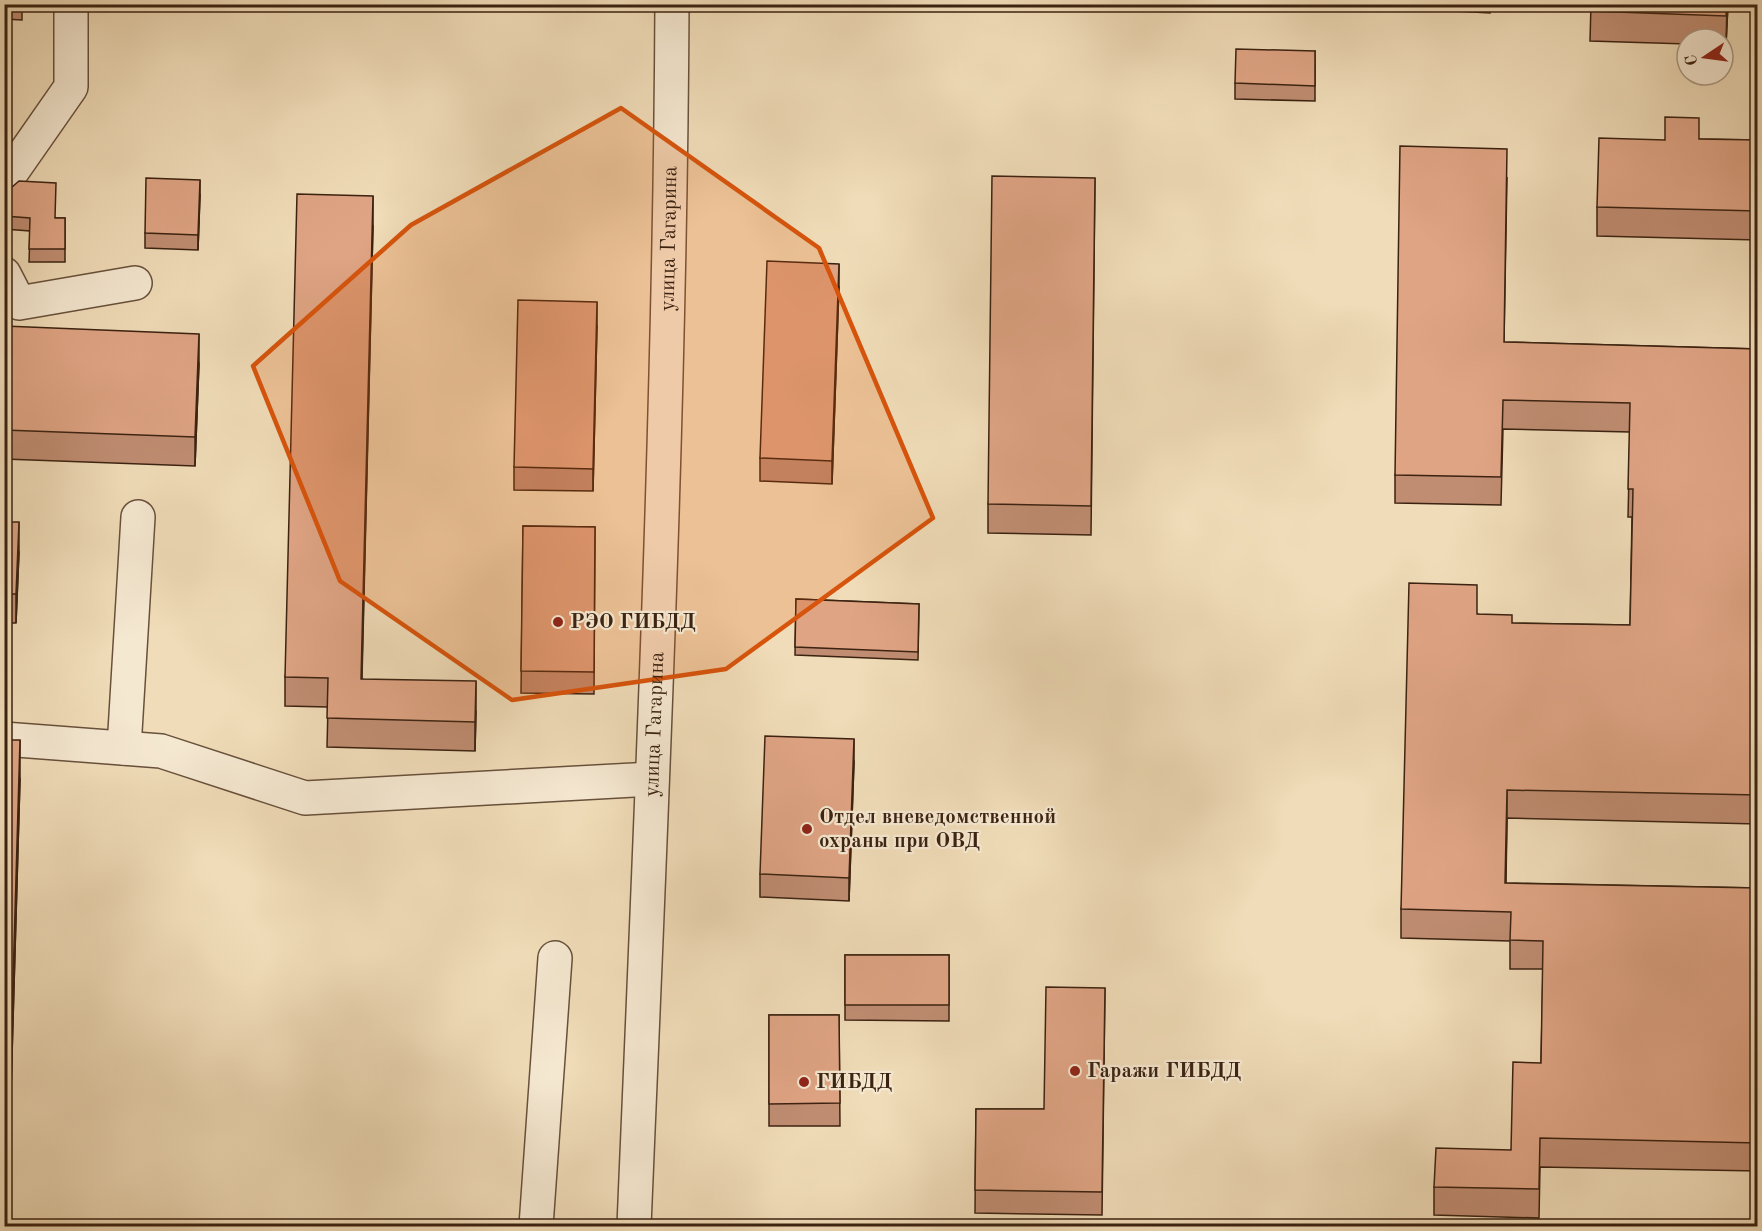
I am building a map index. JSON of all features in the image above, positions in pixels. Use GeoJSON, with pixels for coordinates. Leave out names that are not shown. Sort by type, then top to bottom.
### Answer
{"type":"FeatureCollection","features":[{"type":"Feature","properties":{"kind":"street"},"geometry":{"type":"LineString","coordinates":[[4,183],[71,87],[71,4]]}},
{"type":"Feature","properties":{"kind":"street","name":"улица Гагарина"},"geometry":{"type":"LineString","coordinates":[[634,1227],[670,247],[672,4]]}},
{"type":"Feature","properties":{"kind":"street"},"geometry":{"type":"LineString","coordinates":[[4,274],[19,303],[135,283]]}},
{"type":"Feature","properties":{"kind":"street"},"geometry":{"type":"LineString","coordinates":[[124,748],[138,517]]}},
{"type":"Feature","properties":{"kind":"street"},"geometry":{"type":"LineString","coordinates":[[4,739],[161,751],[305,798],[652,779]]}},
{"type":"Feature","properties":{"kind":"street"},"geometry":{"type":"LineString","coordinates":[[537,1227],[555,958]]}},
{"type":"Feature","properties":{"kind":"highlighted area"},"geometry":{"type":"Polygon","coordinates":[[[621,108],[819,248],[933,518],[726,669],[512,700],[340,581],[253,366],[411,225],[621,108]]]}},
{"type":"Feature","properties":{"kind":"building"},"geometry":{"type":"Polygon","coordinates":[[[1591,4],[1727,4],[1726,16],[1590,11],[1591,4]]]}},
{"type":"Feature","properties":{"kind":"building"},"geometry":{"type":"Polygon","coordinates":[[[1236,49],[1315,51],[1315,86],[1235,83],[1236,49]]]}},
{"type":"Feature","properties":{"kind":"building"},"geometry":{"type":"Polygon","coordinates":[[[1665,117],[1699,118],[1699,139],[1758,140],[1758,211],[1597,207],[1599,138],[1665,140],[1665,117]]]}},
{"type":"Feature","properties":{"kind":"building"},"geometry":{"type":"Polygon","coordinates":[[[1400,146],[1507,149],[1504,342],[1758,349],[1758,795],[1507,790],[1505,883],[1758,888],[1758,1143],[1540,1138],[1539,1189],[1434,1187],[1436,1148],[1511,1150],[1513,1062],[1541,1063],[1543,941],[1510,940],[1511,912],[1401,909],[1409,583],[1477,585],[1477,614],[1512,615],[1512,623],[1630,625],[1633,489],[1628,489],[1630,403],[1503,400],[1501,477],[1395,475],[1400,146]]]}},
{"type":"Feature","properties":{"kind":"building"},"geometry":{"type":"Polygon","coordinates":[[[992,176],[1095,178],[1091,506],[988,504],[992,176]]]}},
{"type":"Feature","properties":{"kind":"building"},"geometry":{"type":"Polygon","coordinates":[[[146,178],[200,180],[198,235],[145,233],[146,178]]]}},
{"type":"Feature","properties":{"kind":"building"},"geometry":{"type":"Polygon","coordinates":[[[19,181],[56,183],[55,218],[65,218],[65,249],[29,249],[30,218],[4,216],[4,189],[12,187],[19,181]]]}},
{"type":"Feature","properties":{"kind":"building"},"geometry":{"type":"Polygon","coordinates":[[[297,194],[373,196],[361,679],[476,681],[475,722],[327,718],[328,678],[285,677],[297,194]]]}},
{"type":"Feature","properties":{"kind":"building"},"geometry":{"type":"Polygon","coordinates":[[[767,261],[839,264],[832,461],[760,458],[767,261]]]}},
{"type":"Feature","properties":{"kind":"building"},"geometry":{"type":"Polygon","coordinates":[[[518,300],[597,302],[593,469],[514,467],[518,300]]]}},
{"type":"Feature","properties":{"kind":"building"},"geometry":{"type":"Polygon","coordinates":[[[4,326],[199,334],[195,437],[4,430],[4,326]]]}},
{"type":"Feature","properties":{"kind":"building"},"geometry":{"type":"Polygon","coordinates":[[[4,522],[19,522],[16,594],[4,594],[4,522]]]}},
{"type":"Feature","properties":{"kind":"building","name":"РЭО ГИБДД"},"geometry":{"type":"Polygon","coordinates":[[[523,526],[595,527],[594,672],[521,671],[523,526]]]}},
{"type":"Feature","properties":{"kind":"building"},"geometry":{"type":"Polygon","coordinates":[[[796,599],[919,604],[918,652],[795,647],[796,599]]]}},
{"type":"Feature","properties":{"kind":"building","name":"Отдел вневедомственной охраны при ОВД"},"geometry":{"type":"Polygon","coordinates":[[[765,736],[854,739],[849,878],[760,874],[765,736]]]}},
{"type":"Feature","properties":{"kind":"building"},"geometry":{"type":"Polygon","coordinates":[[[4,740],[20,740],[9,1121],[4,1120],[4,740]]]}},
{"type":"Feature","properties":{"kind":"building"},"geometry":{"type":"Polygon","coordinates":[[[845,955],[949,955],[949,1005],[845,1005],[845,955]]]}},
{"type":"Feature","properties":{"kind":"building","name":"Гаражи ГИБДД"},"geometry":{"type":"Polygon","coordinates":[[[1046,987],[1105,988],[1102,1192],[975,1190],[976,1109],[1044,1109],[1046,987]]]}},
{"type":"Feature","properties":{"kind":"building","name":"ГИБДД"},"geometry":{"type":"Polygon","coordinates":[[[769,1015],[839,1015],[840,1103],[769,1104],[769,1015]]]}},
{"type":"Feature","properties":{"kind":"place","name":"РЭО ГИБДД"},"geometry":{"type":"Point","coordinates":[558,622]}},
{"type":"Feature","properties":{"kind":"place","name":"Отдел вневедомственной охраны при ОВД"},"geometry":{"type":"Point","coordinates":[807,829]}},
{"type":"Feature","properties":{"kind":"place","name":"Гаражи ГИБДД"},"geometry":{"type":"Point","coordinates":[1075,1071]}},
{"type":"Feature","properties":{"kind":"place","name":"ГИБДД"},"geometry":{"type":"Point","coordinates":[804,1082]}}]}
